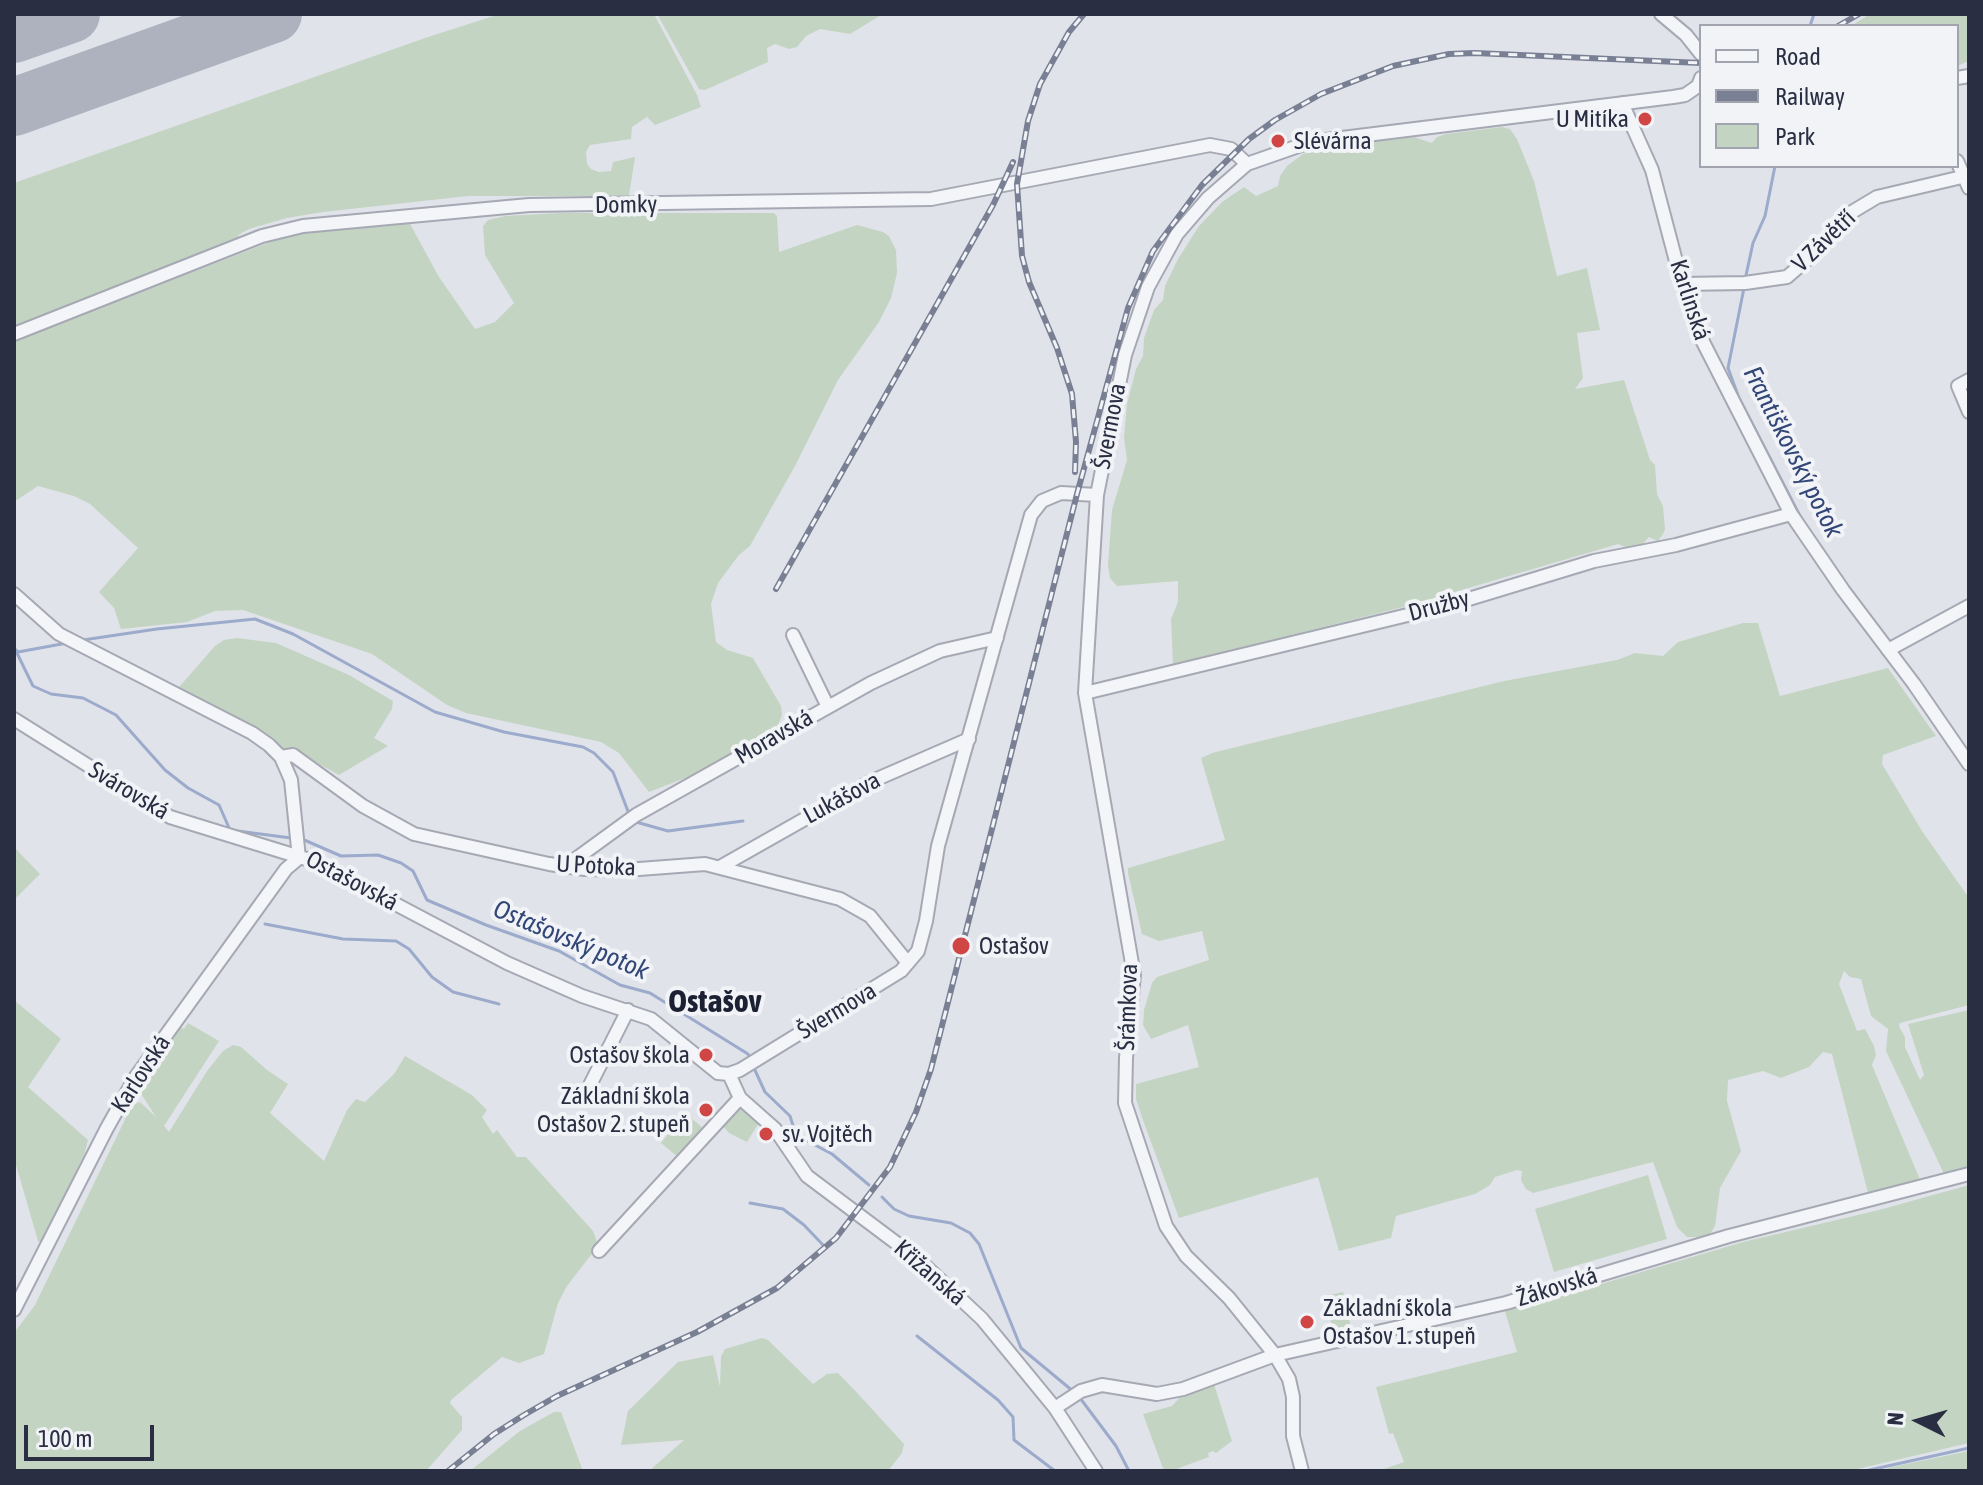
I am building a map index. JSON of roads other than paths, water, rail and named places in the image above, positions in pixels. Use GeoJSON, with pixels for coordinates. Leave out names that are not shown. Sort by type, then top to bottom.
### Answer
{"type":"FeatureCollection","features":[{"type":"Feature","properties":{"kind":"street"},"geometry":{"type":"LineString","coordinates":[[1661,14],[1686,35],[1699,51]]}},
{"type":"Feature","properties":{"kind":"street"},"geometry":{"type":"LineString","coordinates":[[1685,95],[1699,83]]}},
{"type":"Feature","properties":{"kind":"street","name":"Švermova"},"geometry":{"type":"LineString","coordinates":[[729,1074],[872,990],[901,971],[918,951],[938,846],[1031,515],[1042,501],[1061,493],[1097,495],[1125,355],[1148,287],[1177,234],[1208,198],[1247,164],[1310,142],[1685,95],[1699,96]]}},
{"type":"Feature","properties":{"kind":"street","name":"Karlinská"},"geometry":{"type":"LineString","coordinates":[[1622,103],[1652,170],[1682,284],[1702,340],[1791,514],[1969,764]]}},
{"type":"Feature","properties":{"kind":"street","name":"Domky"},"geometry":{"type":"LineString","coordinates":[[14,334],[262,236],[303,226],[529,205],[931,199],[1210,145],[1231,149],[1247,164]]}},
{"type":"Feature","properties":{"kind":"street","name":"V Závětří"},"geometry":{"type":"LineString","coordinates":[[1682,284],[1745,283],[1787,277],[1825,244],[1847,215],[1877,197],[1966,183]]}},
{"type":"Feature","properties":{"kind":"street"},"geometry":{"type":"LineString","coordinates":[[1958,385],[1969,412]]}},
{"type":"Feature","properties":{"kind":"street","name":"Šrámkova"},"geometry":{"type":"LineString","coordinates":[[1097,495],[1085,693],[1134,975],[1125,1103],[1166,1226],[1186,1256],[1229,1298],[1275,1355],[1289,1379],[1293,1397],[1293,1436],[1302,1471]]}},
{"type":"Feature","properties":{"kind":"street","name":"Družby"},"geometry":{"type":"LineString","coordinates":[[1085,693],[1434,609],[1594,561],[1676,545],[1791,514]]}},
{"type":"Feature","properties":{"kind":"street"},"geometry":{"type":"LineString","coordinates":[[14,594],[59,634],[252,733],[281,757]]}},
{"type":"Feature","properties":{"kind":"street"},"geometry":{"type":"LineString","coordinates":[[1888,650],[1969,606]]}},
{"type":"Feature","properties":{"kind":"street"},"geometry":{"type":"LineString","coordinates":[[793,635],[828,707]]}},
{"type":"Feature","properties":{"kind":"street","name":"Moravská"},"geometry":{"type":"LineString","coordinates":[[566,866],[636,815],[896,670],[940,651],[997,638]]}},
{"type":"Feature","properties":{"kind":"street","name":"Svárovská"},"geometry":{"type":"LineString","coordinates":[[14,719],[170,817],[299,858]]}},
{"type":"Feature","properties":{"kind":"street","name":"Lukášova"},"geometry":{"type":"LineString","coordinates":[[720,867],[870,782],[969,739]]}},
{"type":"Feature","properties":{"kind":"street","name":"U Potoka"},"geometry":{"type":"LineString","coordinates":[[281,757],[293,755],[363,806],[414,834],[566,866],[626,870],[705,864],[840,899],[870,916],[908,963]]}},
{"type":"Feature","properties":{"kind":"street","name":"Ostašovská"},"geometry":{"type":"LineString","coordinates":[[281,757],[291,780],[299,858],[316,862],[507,963],[582,996],[651,1019],[718,1073],[729,1074]]}},
{"type":"Feature","properties":{"kind":"street","name":"Karlovská"},"geometry":{"type":"LineString","coordinates":[[14,1310],[135,1078],[286,869],[299,858]]}},
{"type":"Feature","properties":{"kind":"street"},"geometry":{"type":"LineString","coordinates":[[590,1085],[628,1010]]}},
{"type":"Feature","properties":{"kind":"street","name":"Křižanská"},"geometry":{"type":"LineString","coordinates":[[729,1074],[740,1098],[775,1129],[807,1176],[919,1260],[982,1319],[1055,1408],[1096,1471]]}},
{"type":"Feature","properties":{"kind":"street"},"geometry":{"type":"LineString","coordinates":[[599,1251],[740,1098]]}},
{"type":"Feature","properties":{"kind":"street","name":"Žákovská"},"geometry":{"type":"LineString","coordinates":[[1055,1408],[1081,1391],[1102,1385],[1157,1394],[1183,1389],[1275,1355],[1506,1303],[1729,1236],[1969,1174]]}},
{"type":"Feature","properties":{"kind":"waterway","name":"Františkovský potok"},"geometry":{"type":"LineString","coordinates":[[1811,24],[1814,14]]}},
{"type":"Feature","properties":{"kind":"waterway","name":"Františkovský potok"},"geometry":{"type":"LineString","coordinates":[[1745,280],[1753,243],[1765,216],[1775,168]]}},
{"type":"Feature","properties":{"kind":"waterway","name":"Františkovský potok"},"geometry":{"type":"LineString","coordinates":[[1744,288],[1728,368],[1739,398],[1801,518]]}},
{"type":"Feature","properties":{"kind":"waterway"},"geometry":{"type":"LineString","coordinates":[[83,640],[255,619],[293,634],[435,712],[504,732],[583,747],[594,753],[613,772],[629,814]]}},
{"type":"Feature","properties":{"kind":"waterway"},"geometry":{"type":"LineString","coordinates":[[16,650],[67,643]]}},
{"type":"Feature","properties":{"kind":"waterway","name":"Ostašovský potok"},"geometry":{"type":"LineString","coordinates":[[14,647],[33,686],[51,694],[83,698],[116,715],[165,770],[188,788],[219,805],[230,830],[291,838]]}},
{"type":"Feature","properties":{"kind":"waterway"},"geometry":{"type":"LineString","coordinates":[[636,822],[668,831],[743,821]]}},
{"type":"Feature","properties":{"kind":"waterway","name":"Ostašovský potok"},"geometry":{"type":"LineString","coordinates":[[302,839],[341,856],[378,855],[401,863],[413,871],[427,900],[559,951],[620,985],[650,993],[748,1054],[750,1059]]}},
{"type":"Feature","properties":{"kind":"waterway"},"geometry":{"type":"LineString","coordinates":[[265,924],[343,939],[396,941],[409,949],[432,977],[453,992],[499,1004]]}},
{"type":"Feature","properties":{"kind":"waterway","name":"Ostašovský potok"},"geometry":{"type":"LineString","coordinates":[[753,1066],[765,1092],[790,1116],[796,1135],[832,1154],[869,1185]]}},
{"type":"Feature","properties":{"kind":"waterway","name":"Ostašovský potok"},"geometry":{"type":"LineString","coordinates":[[882,1197],[894,1209],[909,1216],[951,1223],[970,1233],[979,1244],[1021,1348],[1074,1392]]}},
{"type":"Feature","properties":{"kind":"waterway"},"geometry":{"type":"LineString","coordinates":[[750,1203],[783,1209],[823,1245]]}},
{"type":"Feature","properties":{"kind":"waterway"},"geometry":{"type":"LineString","coordinates":[[917,1336],[998,1400],[1013,1417],[1014,1440],[1055,1471]]}},
{"type":"Feature","properties":{"kind":"waterway","name":"Ostašovský potok"},"geometry":{"type":"LineString","coordinates":[[1080,1398],[1116,1446],[1129,1471]]}},
{"type":"Feature","properties":{"kind":"waterway"},"geometry":{"type":"LineString","coordinates":[[1865,1471],[1969,1448]]}},
{"type":"Feature","properties":{"kind":"railway"},"geometry":{"type":"LineString","coordinates":[[1075,472],[1072,394],[1022,256],[1017,184],[1028,121],[1040,84],[1069,32],[1084,14]]}},
{"type":"Feature","properties":{"kind":"railway"},"geometry":{"type":"LineString","coordinates":[[1842,24],[1859,14]]}},
{"type":"Feature","properties":{"kind":"railway"},"geometry":{"type":"LineString","coordinates":[[448,1471],[494,1434],[557,1396],[697,1332],[777,1288],[836,1238],[890,1167],[916,1112],[931,1069],[1077,494],[1128,308],[1153,251],[1202,185],[1249,139],[1275,120],[1321,94],[1393,66],[1449,54],[1475,53],[1699,63]]}},
{"type":"Feature","properties":{"kind":"railway"},"geometry":{"type":"LineString","coordinates":[[776,589],[993,205],[1013,162]]}},
{"type":"Feature","properties":{"kind":"place","name":"U Mitíka"},"geometry":{"type":"Point","coordinates":[1645,119]}},
{"type":"Feature","properties":{"kind":"place","name":"Slévárna"},"geometry":{"type":"Point","coordinates":[1278,141]}},
{"type":"Feature","properties":{"kind":"place","name":"Ostašov"},"geometry":{"type":"Point","coordinates":[961,946]}},
{"type":"Feature","properties":{"kind":"place","name":"Ostašov škola"},"geometry":{"type":"Point","coordinates":[706,1055]}},
{"type":"Feature","properties":{"kind":"place","name":"Základní škola Ostašov 2. stupeň"},"geometry":{"type":"Point","coordinates":[706,1110]}},
{"type":"Feature","properties":{"kind":"place","name":"sv. Vojtěch"},"geometry":{"type":"Point","coordinates":[766,1134]}},
{"type":"Feature","properties":{"kind":"place","name":"Základní škola Ostašov 1. stupeň"},"geometry":{"type":"Point","coordinates":[1307,1322]}},
{"type":"Feature","properties":{"kind":"district","name":"Ostašov"},"geometry":{"type":"Point","coordinates":[715,1002]}}]}
